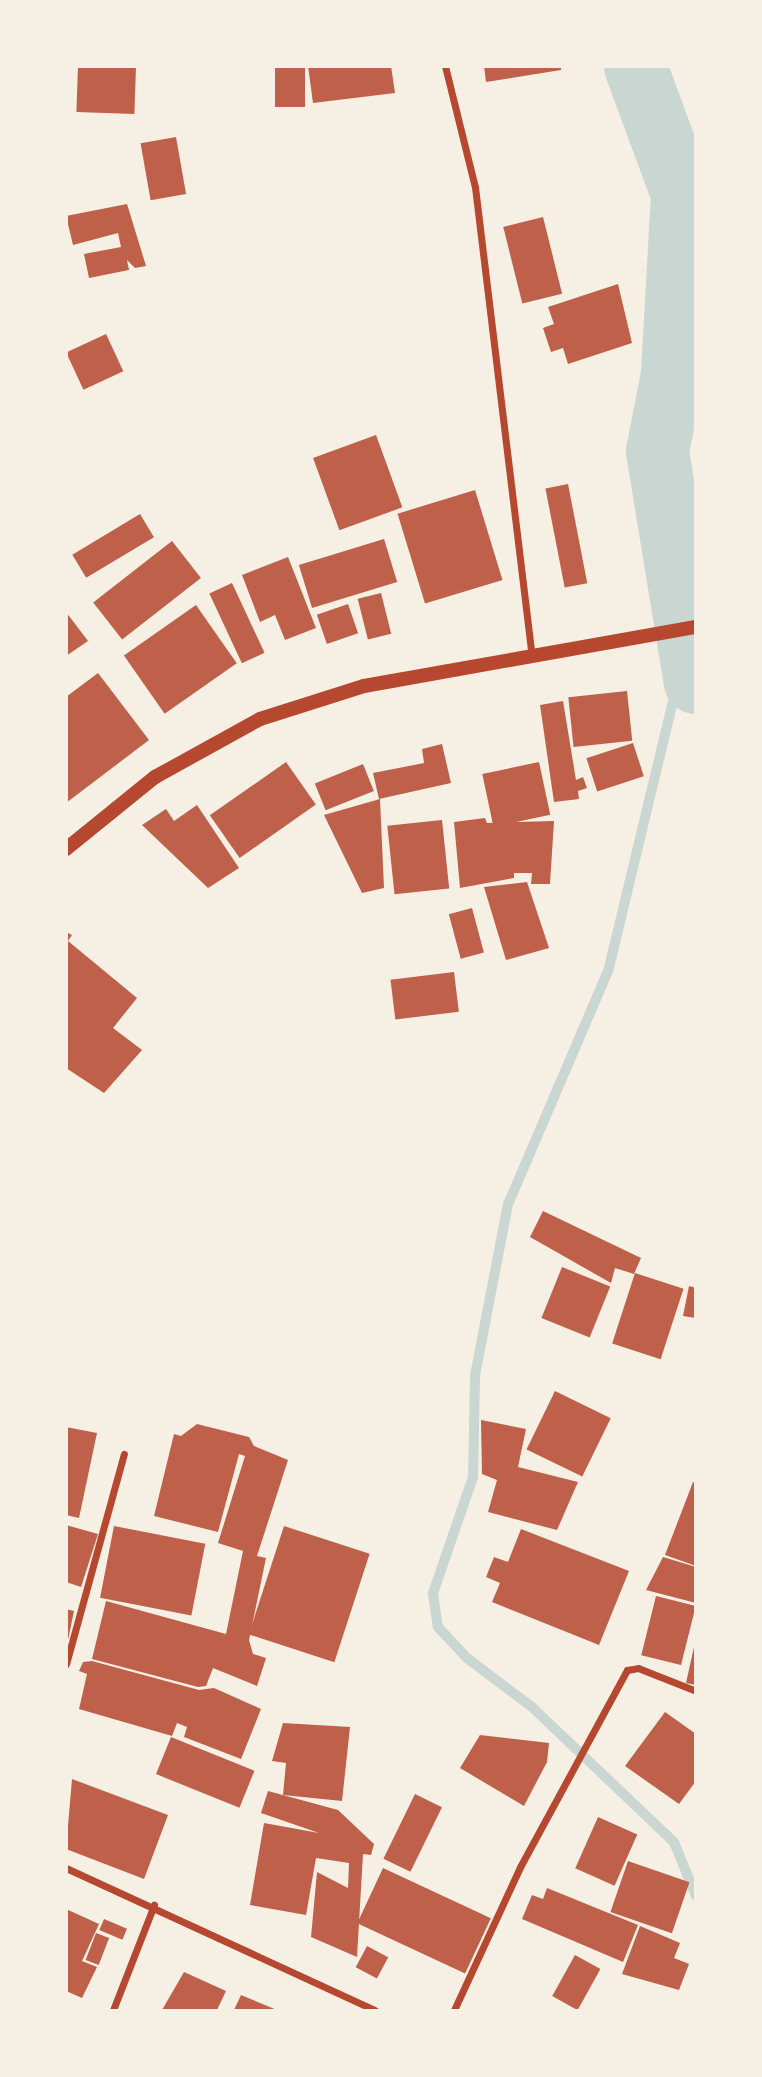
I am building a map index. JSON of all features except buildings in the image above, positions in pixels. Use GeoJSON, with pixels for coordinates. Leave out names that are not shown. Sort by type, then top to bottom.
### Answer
{"type":"FeatureCollection","features":[{"type":"Feature","properties":{"kind":"main road"},"geometry":{"type":"LineString","coordinates":[[66,849],[155,777],[260,719],[364,686],[695,627]]}},
{"type":"Feature","properties":{"kind":"street"},"geometry":{"type":"LineString","coordinates":[[445,66],[475,187],[532,656]]}},
{"type":"Feature","properties":{"kind":"street"},"geometry":{"type":"LineString","coordinates":[[66,1664],[124,1454]]}},
{"type":"Feature","properties":{"kind":"street"},"geometry":{"type":"LineString","coordinates":[[454,2011],[520,1867],[627,1670],[638,1668],[695,1691]]}},
{"type":"Feature","properties":{"kind":"street"},"geometry":{"type":"LineString","coordinates":[[66,1868],[154,1905],[375,2011]]}},
{"type":"Feature","properties":{"kind":"street"},"geometry":{"type":"LineString","coordinates":[[113,2011],[154,1905]]}},
{"type":"Feature","properties":{"kind":"waterway"},"geometry":{"type":"LineString","coordinates":[[635,66],[682,194],[672,374],[657,451],[695,682]]}},
{"type":"Feature","properties":{"kind":"waterway"},"geometry":{"type":"LineString","coordinates":[[696,683],[673,701],[608,971],[508,1204],[475,1376],[473,1477],[433,1593],[438,1627],[467,1658],[532,1707],[674,1842],[696,1896]]}}]}
